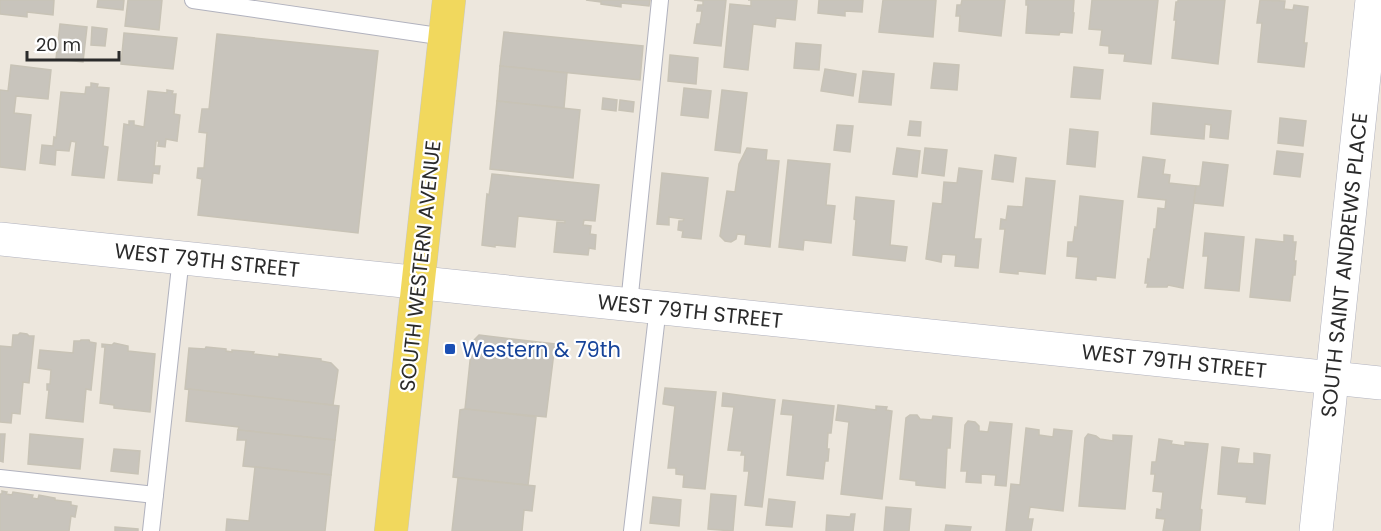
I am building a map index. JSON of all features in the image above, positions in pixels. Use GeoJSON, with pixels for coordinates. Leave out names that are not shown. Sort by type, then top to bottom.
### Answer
{"type":"FeatureCollection","features":[{"type":"Feature","properties":{"kind":"main road","name":"SOUTH WESTERN AVENUE"},"geometry":{"type":"LineString","coordinates":[[392,531],[448,0]]}},
{"type":"Feature","properties":{"kind":"street","name":"SOUTH SAINT ANDREWS PLACE"},"geometry":{"type":"LineString","coordinates":[[1316,531],[1372,0]]}},
{"type":"Feature","properties":{"kind":"street","name":"WEST 79TH STREET"},"geometry":{"type":"LineString","coordinates":[[0,239],[1381,383]]}},
{"type":"Feature","properties":{"kind":"lane"},"geometry":{"type":"LineString","coordinates":[[193,0],[445,37]]}},
{"type":"Feature","properties":{"kind":"lane"},"geometry":{"type":"LineString","coordinates":[[632,531],[660,0]]}},
{"type":"Feature","properties":{"kind":"lane"},"geometry":{"type":"LineString","coordinates":[[151,531],[181,257]]}},
{"type":"Feature","properties":{"kind":"lane"},"geometry":{"type":"LineString","coordinates":[[0,478],[155,495]]}},
{"type":"Feature","properties":{"kind":"building"},"geometry":{"type":"Polygon","coordinates":[[[0,0],[54,0],[53,15],[27,12],[27,17],[0,14],[0,0]]]}},
{"type":"Feature","properties":{"kind":"building"},"geometry":{"type":"Polygon","coordinates":[[[98,0],[124,0],[123,10],[97,7],[98,0]]]}},
{"type":"Feature","properties":{"kind":"building"},"geometry":{"type":"Polygon","coordinates":[[[128,0],[162,0],[159,30],[125,26],[128,0]]]}},
{"type":"Feature","properties":{"kind":"building"},"geometry":{"type":"Polygon","coordinates":[[[586,0],[650,0],[649,6],[621,3],[621,7],[586,0]]]}},
{"type":"Feature","properties":{"kind":"building"},"geometry":{"type":"Polygon","coordinates":[[[694,0],[726,0],[721,46],[694,43],[702,11],[697,11],[698,5],[703,5],[703,1],[694,0]]]}},
{"type":"Feature","properties":{"kind":"building"},"geometry":{"type":"Polygon","coordinates":[[[751,0],[797,0],[795,20],[776,18],[775,27],[753,24],[748,70],[724,67],[730,4],[751,6],[751,0]]]}},
{"type":"Feature","properties":{"kind":"building"},"geometry":{"type":"Polygon","coordinates":[[[819,0],[863,0],[862,12],[845,11],[845,16],[818,13],[819,0]]]}},
{"type":"Feature","properties":{"kind":"building"},"geometry":{"type":"Polygon","coordinates":[[[883,0],[936,0],[933,37],[879,32],[883,0]]]}},
{"type":"Feature","properties":{"kind":"building"},"geometry":{"type":"Polygon","coordinates":[[[962,0],[1005,0],[1001,36],[959,31],[960,16],[956,16],[957,5],[961,5],[962,0]]]}},
{"type":"Feature","properties":{"kind":"building"},"geometry":{"type":"Polygon","coordinates":[[[1026,0],[1074,0],[1072,33],[1060,32],[1059,35],[1026,33],[1028,5],[1026,5],[1026,0]]]}},
{"type":"Feature","properties":{"kind":"building"},"geometry":{"type":"Polygon","coordinates":[[[1092,0],[1158,0],[1151,64],[1124,61],[1125,54],[1109,53],[1109,46],[1100,45],[1102,30],[1089,29],[1092,0]]]}},
{"type":"Feature","properties":{"kind":"building"},"geometry":{"type":"Polygon","coordinates":[[[1178,0],[1225,0],[1218,64],[1172,58],[1176,20],[1174,20],[1178,0]]]}},
{"type":"Feature","properties":{"kind":"building"},"geometry":{"type":"Polygon","coordinates":[[[1260,0],[1285,1],[1284,9],[1293,10],[1294,5],[1308,7],[1304,67],[1258,62],[1262,23],[1257,23],[1260,0]]]}},
{"type":"Feature","properties":{"kind":"building"},"geometry":{"type":"Polygon","coordinates":[[[60,24],[87,27],[83,62],[56,59],[60,24]]]}},
{"type":"Feature","properties":{"kind":"building"},"geometry":{"type":"Polygon","coordinates":[[[92,27],[107,29],[105,46],[91,45],[92,27]]]}},
{"type":"Feature","properties":{"kind":"building"},"geometry":{"type":"Polygon","coordinates":[[[504,32],[643,46],[640,80],[500,66],[504,32]]]}},
{"type":"Feature","properties":{"kind":"building"},"geometry":{"type":"Polygon","coordinates":[[[124,33],[177,38],[173,69],[121,64],[124,33]]]}},
{"type":"Feature","properties":{"kind":"building"},"geometry":{"type":"Polygon","coordinates":[[[217,34],[378,51],[358,233],[198,215],[202,179],[197,178],[198,168],[204,168],[207,133],[199,132],[202,109],[209,109],[217,34]]]}},
{"type":"Feature","properties":{"kind":"building"},"geometry":{"type":"Polygon","coordinates":[[[796,43],[821,45],[819,70],[794,68],[796,43]]]}},
{"type":"Feature","properties":{"kind":"building"},"geometry":{"type":"Polygon","coordinates":[[[670,55],[698,58],[696,84],[668,81],[670,55]]]}},
{"type":"Feature","properties":{"kind":"building"},"geometry":{"type":"Polygon","coordinates":[[[934,63],[959,65],[957,90],[931,88],[934,63]]]}},
{"type":"Feature","properties":{"kind":"building"},"geometry":{"type":"Polygon","coordinates":[[[11,65],[51,70],[48,99],[16,96],[14,113],[31,115],[25,170],[0,167],[0,90],[8,91],[11,65]]]}},
{"type":"Feature","properties":{"kind":"building"},"geometry":{"type":"Polygon","coordinates":[[[500,66],[567,73],[564,108],[497,101],[500,66]]]}},
{"type":"Feature","properties":{"kind":"building"},"geometry":{"type":"Polygon","coordinates":[[[1074,67],[1103,70],[1100,99],[1071,97],[1074,67]]]}},
{"type":"Feature","properties":{"kind":"building"},"geometry":{"type":"Polygon","coordinates":[[[825,69],[856,74],[853,96],[821,91],[825,69]]]}},
{"type":"Feature","properties":{"kind":"building"},"geometry":{"type":"Polygon","coordinates":[[[863,71],[894,74],[891,105],[859,102],[863,71]]]}},
{"type":"Feature","properties":{"kind":"building"},"geometry":{"type":"Polygon","coordinates":[[[91,83],[98,84],[97,87],[109,88],[103,146],[108,147],[104,178],[72,175],[76,142],[71,141],[69,151],[56,150],[55,165],[40,163],[42,145],[53,146],[54,137],[56,138],[61,92],[85,94],[86,87],[91,87],[91,83]]]}},
{"type":"Feature","properties":{"kind":"building"},"geometry":{"type":"Polygon","coordinates":[[[684,88],[711,91],[708,118],[681,115],[684,88]]]}},
{"type":"Feature","properties":{"kind":"building"},"geometry":{"type":"Polygon","coordinates":[[[167,90],[176,94],[174,114],[180,115],[177,141],[166,139],[165,147],[158,146],[159,141],[156,141],[154,166],[160,166],[159,174],[153,173],[152,183],[118,180],[124,124],[129,125],[129,121],[134,121],[134,125],[144,127],[148,91],[167,93],[167,90]]]}},
{"type":"Feature","properties":{"kind":"building"},"geometry":{"type":"Polygon","coordinates":[[[722,90],[747,93],[740,153],[715,150],[722,90]]]}},
{"type":"Feature","properties":{"kind":"building"},"geometry":{"type":"Polygon","coordinates":[[[603,98],[617,100],[616,111],[602,109],[603,98]]]}},
{"type":"Feature","properties":{"kind":"building"},"geometry":{"type":"Polygon","coordinates":[[[620,100],[634,102],[633,112],[619,110],[620,100]]]}},
{"type":"Feature","properties":{"kind":"building"},"geometry":{"type":"Polygon","coordinates":[[[497,101],[580,110],[573,178],[490,169],[497,101]]]}},
{"type":"Feature","properties":{"kind":"building"},"geometry":{"type":"Polygon","coordinates":[[[1153,103],[1231,111],[1228,139],[1210,137],[1211,125],[1205,124],[1204,139],[1151,134],[1153,103]]]}},
{"type":"Feature","properties":{"kind":"building"},"geometry":{"type":"Polygon","coordinates":[[[1280,118],[1306,121],[1303,146],[1278,143],[1280,118]]]}},
{"type":"Feature","properties":{"kind":"building"},"geometry":{"type":"Polygon","coordinates":[[[910,121],[921,122],[920,136],[908,135],[910,121]]]}},
{"type":"Feature","properties":{"kind":"building"},"geometry":{"type":"Polygon","coordinates":[[[837,125],[853,126],[850,152],[834,150],[837,125]]]}},
{"type":"Feature","properties":{"kind":"building"},"geometry":{"type":"Polygon","coordinates":[[[1070,129],[1098,132],[1095,167],[1067,164],[1070,129]]]}},
{"type":"Feature","properties":{"kind":"building"},"geometry":{"type":"Polygon","coordinates":[[[747,148],[767,150],[766,160],[779,161],[770,247],[745,244],[746,235],[737,234],[736,239],[731,242],[725,241],[720,236],[727,191],[735,192],[739,164],[747,148]]]}},
{"type":"Feature","properties":{"kind":"building"},"geometry":{"type":"Polygon","coordinates":[[[897,148],[920,151],[917,177],[893,174],[897,148]]]}},
{"type":"Feature","properties":{"kind":"building"},"geometry":{"type":"Polygon","coordinates":[[[925,148],[947,150],[944,176],[922,173],[925,148]]]}},
{"type":"Feature","properties":{"kind":"building"},"geometry":{"type":"Polygon","coordinates":[[[1277,151],[1303,154],[1300,177],[1274,174],[1277,151]]]}},
{"type":"Feature","properties":{"kind":"building"},"geometry":{"type":"Polygon","coordinates":[[[995,155],[1016,158],[1013,182],[992,179],[995,155]]]}},
{"type":"Feature","properties":{"kind":"building"},"geometry":{"type":"Polygon","coordinates":[[[1143,157],[1165,160],[1163,174],[1170,175],[1169,183],[1196,186],[1183,288],[1168,285],[1167,287],[1147,287],[1148,283],[1145,283],[1158,208],[1165,209],[1166,200],[1138,197],[1143,157]]]}},
{"type":"Feature","properties":{"kind":"building"},"geometry":{"type":"Polygon","coordinates":[[[788,160],[830,164],[826,205],[835,206],[831,243],[804,240],[803,250],[779,247],[788,160]]]}},
{"type":"Feature","properties":{"kind":"building"},"geometry":{"type":"Polygon","coordinates":[[[1203,162],[1228,165],[1223,206],[1194,203],[1196,186],[1200,186],[1203,162]]]}},
{"type":"Feature","properties":{"kind":"building"},"geometry":{"type":"Polygon","coordinates":[[[959,168],[982,171],[974,239],[981,239],[978,268],[955,266],[956,255],[942,254],[941,262],[926,259],[933,203],[942,204],[944,182],[957,183],[959,168]]]}},
{"type":"Feature","properties":{"kind":"building"},"geometry":{"type":"Polygon","coordinates":[[[662,173],[708,178],[701,239],[682,237],[683,231],[678,230],[679,221],[684,219],[669,217],[669,225],[657,224],[662,173]]]}},
{"type":"Feature","properties":{"kind":"building"},"geometry":{"type":"Polygon","coordinates":[[[492,174],[599,185],[595,221],[584,220],[583,225],[591,226],[590,234],[596,235],[595,249],[589,248],[588,255],[554,252],[557,222],[565,223],[565,221],[518,216],[515,247],[482,245],[487,194],[489,195],[492,174]]]}},
{"type":"Feature","properties":{"kind":"building"},"geometry":{"type":"Polygon","coordinates":[[[1026,178],[1055,181],[1045,274],[1000,272],[1005,229],[1000,229],[1001,219],[1006,220],[1008,206],[1023,207],[1026,178]]]}},
{"type":"Feature","properties":{"kind":"building"},"geometry":{"type":"Polygon","coordinates":[[[1080,196],[1123,201],[1115,278],[1096,276],[1096,280],[1076,278],[1078,257],[1067,256],[1068,242],[1073,242],[1075,227],[1077,228],[1080,196]]]}},
{"type":"Feature","properties":{"kind":"building"},"geometry":{"type":"Polygon","coordinates":[[[856,197],[894,201],[890,245],[907,247],[905,261],[853,255],[856,197]]]}},
{"type":"Feature","properties":{"kind":"building"},"geometry":{"type":"Polygon","coordinates":[[[1205,233],[1244,237],[1239,291],[1205,288],[1208,256],[1203,256],[1205,233]]]}},
{"type":"Feature","properties":{"kind":"building"},"geometry":{"type":"Polygon","coordinates":[[[1284,235],[1293,236],[1293,242],[1296,242],[1295,275],[1293,275],[1290,301],[1250,297],[1256,239],[1284,242],[1284,235]]]}},
{"type":"Feature","properties":{"kind":"building"},"geometry":{"type":"Polygon","coordinates":[[[20,333],[34,336],[29,383],[23,382],[20,414],[12,413],[11,423],[0,422],[0,346],[12,347],[13,335],[20,333]]]}},
{"type":"Feature","properties":{"kind":"building"},"geometry":{"type":"Polygon","coordinates":[[[479,335],[555,344],[546,417],[465,409],[472,342],[479,335]]]}},
{"type":"Feature","properties":{"kind":"building"},"geometry":{"type":"Polygon","coordinates":[[[74,341],[96,343],[91,390],[86,389],[83,422],[46,418],[49,390],[47,390],[47,384],[50,384],[51,370],[38,368],[40,350],[73,353],[74,341]]]}},
{"type":"Feature","properties":{"kind":"building"},"geometry":{"type":"Polygon","coordinates":[[[114,343],[128,346],[128,351],[155,354],[150,412],[114,408],[114,405],[100,403],[105,347],[102,347],[102,344],[112,345],[114,343]]]}},
{"type":"Feature","properties":{"kind":"building"},"geometry":{"type":"Polygon","coordinates":[[[206,347],[279,357],[279,354],[321,359],[321,361],[331,363],[338,370],[333,405],[185,389],[189,348],[205,349],[206,347]]]}},
{"type":"Feature","properties":{"kind":"building"},"geometry":{"type":"Polygon","coordinates":[[[665,388],[716,392],[705,489],[683,487],[684,475],[676,474],[676,468],[668,468],[675,406],[663,404],[665,388]]]}},
{"type":"Feature","properties":{"kind":"building"},"geometry":{"type":"Polygon","coordinates":[[[189,389],[339,406],[335,440],[238,430],[239,427],[186,421],[189,389]]]}},
{"type":"Feature","properties":{"kind":"building"},"geometry":{"type":"Polygon","coordinates":[[[723,393],[775,400],[762,507],[745,505],[749,471],[744,471],[745,455],[741,455],[742,451],[728,450],[734,407],[722,406],[723,393]]]}},
{"type":"Feature","properties":{"kind":"building"},"geometry":{"type":"Polygon","coordinates":[[[783,400],[834,406],[831,433],[828,433],[828,461],[825,461],[823,479],[787,475],[793,415],[781,414],[783,400]]]}},
{"type":"Feature","properties":{"kind":"building"},"geometry":{"type":"Polygon","coordinates":[[[838,405],[876,410],[876,406],[887,407],[886,410],[892,411],[882,499],[841,494],[849,422],[836,420],[838,405]]]}},
{"type":"Feature","properties":{"kind":"building"},"geometry":{"type":"Polygon","coordinates":[[[460,410],[536,417],[528,485],[453,477],[460,410]]]}},
{"type":"Feature","properties":{"kind":"building"},"geometry":{"type":"Polygon","coordinates":[[[910,415],[932,420],[933,416],[952,418],[950,448],[947,448],[945,488],[916,485],[916,481],[900,479],[906,418],[910,415]]]}},
{"type":"Feature","properties":{"kind":"building"},"geometry":{"type":"Polygon","coordinates":[[[968,421],[975,422],[979,426],[979,431],[988,432],[990,422],[1012,424],[1006,486],[995,485],[996,475],[981,474],[981,483],[966,482],[967,471],[961,471],[965,425],[968,421]]]}},
{"type":"Feature","properties":{"kind":"building"},"geometry":{"type":"Polygon","coordinates":[[[1026,428],[1039,430],[1039,435],[1053,437],[1054,429],[1072,431],[1063,511],[1030,507],[1028,519],[1033,519],[1031,531],[1006,531],[1011,484],[1020,485],[1026,428]]]}},
{"type":"Feature","properties":{"kind":"building"},"geometry":{"type":"Polygon","coordinates":[[[238,430],[335,440],[331,475],[243,466],[246,440],[237,440],[238,430]]]}},
{"type":"Feature","properties":{"kind":"building"},"geometry":{"type":"Polygon","coordinates":[[[0,434],[5,434],[3,462],[0,461],[0,434]]]}},
{"type":"Feature","properties":{"kind":"building"},"geometry":{"type":"Polygon","coordinates":[[[30,434],[83,439],[80,469],[28,464],[30,434]]]}},
{"type":"Feature","properties":{"kind":"building"},"geometry":{"type":"Polygon","coordinates":[[[1088,434],[1113,441],[1113,435],[1132,436],[1125,509],[1079,506],[1085,438],[1088,434]]]}},
{"type":"Feature","properties":{"kind":"building"},"geometry":{"type":"Polygon","coordinates":[[[1159,439],[1185,446],[1185,442],[1208,444],[1200,509],[1202,510],[1200,531],[1163,531],[1165,519],[1156,518],[1157,509],[1161,510],[1163,492],[1153,491],[1155,474],[1151,474],[1152,462],[1156,462],[1159,439]]]}},
{"type":"Feature","properties":{"kind":"building"},"geometry":{"type":"Polygon","coordinates":[[[1222,447],[1239,449],[1237,463],[1254,464],[1254,453],[1270,455],[1265,504],[1246,502],[1247,497],[1218,494],[1222,447]]]}},
{"type":"Feature","properties":{"kind":"building"},"geometry":{"type":"Polygon","coordinates":[[[114,449],[140,451],[138,474],[111,471],[114,449]]]}},
{"type":"Feature","properties":{"kind":"building"},"geometry":{"type":"Polygon","coordinates":[[[255,467],[331,475],[325,531],[226,531],[227,519],[249,521],[255,467]]]}},
{"type":"Feature","properties":{"kind":"building"},"geometry":{"type":"Polygon","coordinates":[[[458,478],[535,486],[532,511],[524,510],[522,531],[452,531],[458,478]]]}},
{"type":"Feature","properties":{"kind":"building"},"geometry":{"type":"Polygon","coordinates":[[[2,491],[12,495],[13,492],[33,495],[32,498],[38,499],[39,495],[71,502],[71,505],[77,506],[75,517],[71,516],[69,531],[0,531],[0,494],[2,491]]]}},
{"type":"Feature","properties":{"kind":"building"},"geometry":{"type":"Polygon","coordinates":[[[711,494],[736,496],[733,531],[708,529],[711,494]]]}},
{"type":"Feature","properties":{"kind":"building"},"geometry":{"type":"Polygon","coordinates":[[[653,497],[681,500],[679,526],[650,523],[653,497]]]}},
{"type":"Feature","properties":{"kind":"building"},"geometry":{"type":"Polygon","coordinates":[[[769,499],[795,502],[792,527],[766,525],[769,499]]]}},
{"type":"Feature","properties":{"kind":"building"},"geometry":{"type":"Polygon","coordinates":[[[886,507],[911,509],[909,531],[884,531],[886,507]]]}},
{"type":"Feature","properties":{"kind":"building"},"geometry":{"type":"Polygon","coordinates":[[[851,514],[855,514],[853,531],[826,531],[827,515],[850,517],[851,514]]]}},
{"type":"Feature","properties":{"kind":"building"},"geometry":{"type":"Polygon","coordinates":[[[946,525],[971,527],[970,531],[945,531],[946,525]]]}},
{"type":"Feature","properties":{"kind":"building"},"geometry":{"type":"Polygon","coordinates":[[[115,527],[138,529],[138,531],[115,531],[115,527]]]}},
{"type":"Feature","properties":{"kind":"place","name":"Western & 79th"},"geometry":{"type":"Point","coordinates":[450,349]}}]}
